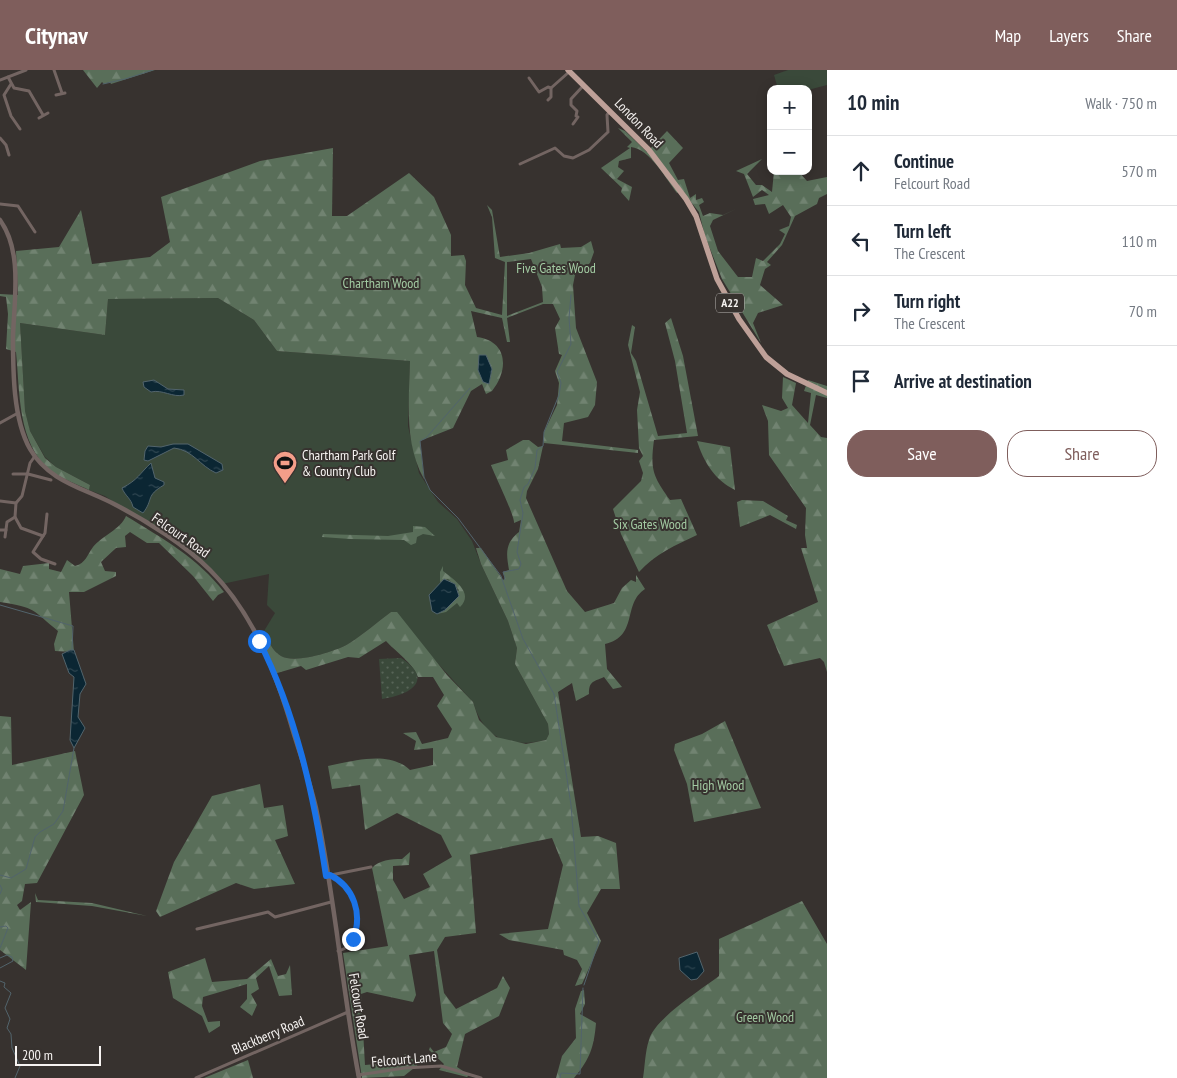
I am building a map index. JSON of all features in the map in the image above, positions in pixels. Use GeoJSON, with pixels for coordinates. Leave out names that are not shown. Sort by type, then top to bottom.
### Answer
{"type":"FeatureCollection","features":[{"type":"Feature","properties":{"kind":"highway","name":"London Road"},"geometry":{"type":"LineString","coordinates":[[568,71],[649,150],[686,199],[696,216],[717,279],[740,319],[766,357],[786,374],[827,393]]}},
{"type":"Feature","properties":{"kind":"street"},"geometry":{"type":"LineString","coordinates":[[0,80],[26,70]]}},
{"type":"Feature","properties":{"kind":"street"},"geometry":{"type":"LineString","coordinates":[[54,70],[63,93],[56,95]]}},
{"type":"Feature","properties":{"kind":"street"},"geometry":{"type":"LineString","coordinates":[[529,78],[539,92],[548,87],[551,88],[568,71]]}},
{"type":"Feature","properties":{"kind":"street"},"geometry":{"type":"LineString","coordinates":[[8,77],[11,84],[19,91],[29,91],[43,115]]}},
{"type":"Feature","properties":{"kind":"street"},"geometry":{"type":"LineString","coordinates":[[11,84],[4,94],[11,116],[20,129]]}},
{"type":"Feature","properties":{"kind":"street"},"geometry":{"type":"LineString","coordinates":[[573,124],[578,118],[576,116],[578,110],[571,105],[571,99],[583,86]]}},
{"type":"Feature","properties":{"kind":"street"},"geometry":{"type":"LineString","coordinates":[[548,100],[551,97],[551,88]]}},
{"type":"Feature","properties":{"kind":"street"},"geometry":{"type":"LineString","coordinates":[[520,164],[555,148],[564,156],[578,157],[608,132],[607,115],[610,112]]}},
{"type":"Feature","properties":{"kind":"street"},"geometry":{"type":"LineString","coordinates":[[39,118],[48,113]]}},
{"type":"Feature","properties":{"kind":"street"},"geometry":{"type":"LineString","coordinates":[[0,138],[6,145],[9,155]]}},
{"type":"Feature","properties":{"kind":"street"},"geometry":{"type":"LineString","coordinates":[[0,204],[18,206],[35,232]]}},
{"type":"Feature","properties":{"kind":"street","name":"Felcourt Road"},"geometry":{"type":"LineString","coordinates":[[0,220],[9,237],[14,270],[13,338],[18,414],[24,435],[35,456],[53,476],[117,505],[186,550],[211,571],[238,603],[263,648],[290,722],[313,798],[328,876],[338,952],[359,1076]]}},
{"type":"Feature","properties":{"kind":"street"},"geometry":{"type":"LineString","coordinates":[[0,423],[18,414]]}},
{"type":"Feature","properties":{"kind":"street"},"geometry":{"type":"LineString","coordinates":[[35,456],[30,463],[22,496],[16,503],[15,518],[21,528],[43,536]]}},
{"type":"Feature","properties":{"kind":"street"},"geometry":{"type":"LineString","coordinates":[[13,474],[28,474],[51,480]]}},
{"type":"Feature","properties":{"kind":"street"},"geometry":{"type":"LineString","coordinates":[[0,502],[16,503]]}},
{"type":"Feature","properties":{"kind":"street"},"geometry":{"type":"LineString","coordinates":[[47,514],[43,536],[33,552],[41,559],[55,564]]}},
{"type":"Feature","properties":{"kind":"street"},"geometry":{"type":"LineString","coordinates":[[5,537],[7,522],[15,518]]}},
{"type":"Feature","properties":{"kind":"street"},"geometry":{"type":"LineString","coordinates":[[0,530],[6,530]]}},
{"type":"Feature","properties":{"kind":"street"},"geometry":{"type":"LineString","coordinates":[[328,876],[370,867]]}},
{"type":"Feature","properties":{"kind":"street"},"geometry":{"type":"LineString","coordinates":[[328,876],[340,880],[349,890],[358,916],[353,939],[347,947],[338,952]]}},
{"type":"Feature","properties":{"kind":"street"},"geometry":{"type":"LineString","coordinates":[[197,929],[268,912],[275,918],[331,902]]}},
{"type":"Feature","properties":{"kind":"street","name":"Blackberry Road"},"geometry":{"type":"LineString","coordinates":[[196,1078],[348,1012]]}},
{"type":"Feature","properties":{"kind":"street","name":"Felcourt Lane"},"geometry":{"type":"LineString","coordinates":[[359,1076],[405,1068],[442,1066],[480,1078]]}},
{"type":"Feature","properties":{"kind":"green space"},"geometry":{"type":"Polygon","coordinates":[[[83,70],[155,70],[111,84],[110,82],[104,84],[102,82],[97,88],[83,70]]]}},
{"type":"Feature","properties":{"kind":"green space"},"geometry":{"type":"Polygon","coordinates":[[[788,70],[827,70],[827,85],[812,89],[812,85],[777,85],[774,75],[788,70]]]}},
{"type":"Feature","properties":{"kind":"green space"},"geometry":{"type":"Polygon","coordinates":[[[618,128],[625,131],[647,152],[667,131],[683,148],[669,163],[678,180],[684,179],[690,198],[696,194],[696,200],[702,198],[704,202],[699,205],[703,216],[710,213],[723,215],[736,209],[713,220],[710,226],[718,251],[738,277],[752,277],[756,258],[763,261],[780,244],[785,234],[779,230],[789,226],[791,217],[783,205],[769,214],[765,204],[755,205],[753,199],[769,195],[762,190],[753,197],[744,174],[736,171],[762,159],[747,174],[756,185],[762,185],[772,192],[774,175],[802,175],[807,181],[827,177],[827,194],[819,198],[817,204],[795,216],[782,245],[767,262],[771,265],[765,269],[760,285],[783,305],[758,313],[753,323],[761,343],[722,279],[705,236],[699,212],[682,191],[677,193],[645,153],[631,147],[631,158],[619,161],[618,167],[624,171],[617,179],[632,187],[629,201],[621,192],[622,188],[601,168],[630,148],[627,147],[632,142],[618,128]]]}},
{"type":"Feature","properties":{"kind":"green space","name":"Chartham Wood"},"geometry":{"type":"Polygon","coordinates":[[[333,148],[332,216],[347,216],[409,173],[434,197],[451,235],[451,256],[464,255],[466,261],[465,285],[476,308],[502,315],[505,262],[495,258],[492,217],[487,205],[492,210],[500,257],[529,253],[560,244],[561,248],[581,247],[591,241],[594,252],[590,263],[575,275],[573,285],[576,328],[597,382],[595,405],[588,417],[564,423],[562,441],[638,450],[638,453],[544,443],[544,432],[557,405],[559,383],[555,371],[562,355],[559,354],[555,328],[560,319],[553,304],[543,304],[507,318],[510,342],[507,342],[502,318],[471,311],[477,337],[495,344],[500,350],[503,366],[501,374],[498,383],[492,391],[486,394],[482,384],[471,391],[453,428],[420,441],[424,479],[413,451],[409,422],[410,361],[277,351],[254,320],[218,298],[108,299],[105,335],[20,323],[25,411],[30,431],[45,458],[56,467],[90,485],[89,490],[51,471],[40,460],[26,432],[20,400],[16,352],[6,349],[8,314],[6,297],[0,296],[0,294],[18,295],[16,251],[59,247],[81,210],[92,264],[150,257],[170,242],[161,197],[260,161],[333,148]],[[531,259],[507,262],[507,316],[543,302],[542,287],[531,259]]]}},
{"type":"Feature","properties":{"kind":"green space"},"geometry":{"type":"Polygon","coordinates":[[[218,298],[254,320],[277,351],[410,361],[408,426],[419,473],[438,502],[457,519],[472,541],[508,621],[517,648],[515,664],[548,724],[549,734],[546,740],[521,743],[510,742],[492,733],[484,725],[473,702],[391,612],[342,647],[305,658],[295,659],[281,656],[273,648],[264,631],[275,613],[267,605],[269,574],[222,584],[186,550],[105,496],[89,490],[90,485],[56,467],[45,457],[30,431],[25,411],[20,323],[105,335],[108,299],[218,298]]]}},
{"type":"Feature","properties":{"kind":"green space","name":"Six Gates Wood"},"geometry":{"type":"Polygon","coordinates":[[[671,318],[683,356],[698,436],[654,440],[652,459],[654,472],[660,485],[670,500],[681,499],[697,535],[659,555],[639,572],[621,534],[613,509],[641,481],[643,473],[639,461],[643,456],[639,448],[637,410],[640,392],[628,345],[632,325],[635,327],[631,353],[636,361],[658,436],[687,433],[675,361],[665,323],[671,318]]]}},
{"type":"Feature","properties":{"kind":"green space"},"geometry":{"type":"Polygon","coordinates":[[[783,377],[796,383],[792,405],[808,423],[811,393],[804,391],[808,380],[827,386],[827,398],[816,395],[810,425],[821,437],[827,438],[827,672],[824,662],[820,658],[784,666],[767,625],[818,602],[801,548],[807,548],[805,535],[806,508],[769,455],[768,421],[762,405],[781,411],[788,408],[782,398],[783,377]]]}},
{"type":"Feature","properties":{"kind":"green space"},"geometry":{"type":"Polygon","coordinates":[[[523,440],[529,440],[538,447],[543,446],[538,469],[527,491],[526,498],[567,591],[585,612],[614,603],[622,588],[631,580],[636,582],[636,575],[645,589],[638,595],[627,627],[622,634],[616,640],[605,644],[607,669],[622,687],[613,689],[604,677],[592,683],[589,694],[576,701],[572,683],[558,692],[581,837],[598,836],[616,843],[620,889],[601,889],[587,913],[601,941],[582,984],[575,986],[582,969],[577,960],[564,955],[563,950],[509,940],[499,934],[548,929],[563,865],[552,838],[470,855],[476,933],[445,937],[437,950],[444,993],[456,1009],[497,988],[503,976],[510,988],[499,1016],[465,1034],[457,1067],[469,1075],[467,1077],[439,1070],[444,1064],[429,1050],[430,1047],[434,1052],[446,1047],[452,1034],[443,1023],[434,951],[409,955],[416,995],[413,1002],[367,992],[361,994],[365,1065],[399,1062],[405,1054],[419,1064],[404,1076],[362,1078],[343,953],[388,946],[372,868],[382,862],[402,859],[410,852],[409,865],[393,866],[393,880],[404,899],[430,887],[423,874],[452,857],[441,835],[397,813],[365,830],[360,785],[332,789],[328,766],[370,759],[392,760],[410,770],[433,765],[433,748],[414,750],[416,741],[403,733],[416,732],[422,744],[448,738],[452,729],[437,706],[444,695],[433,677],[418,677],[408,662],[386,641],[359,658],[348,657],[306,670],[301,666],[274,674],[259,641],[264,631],[273,648],[281,656],[295,659],[305,658],[348,644],[391,612],[397,612],[447,675],[473,702],[479,720],[496,737],[526,744],[546,740],[549,734],[548,724],[515,664],[517,648],[508,621],[481,564],[476,548],[481,548],[503,580],[505,579],[503,572],[509,570],[507,558],[509,544],[519,532],[521,520],[514,523],[491,465],[508,460],[506,450],[523,440]]]}},
{"type":"Feature","properties":{"kind":"green space"},"geometry":{"type":"Polygon","coordinates":[[[697,441],[730,447],[735,490],[711,470],[703,457],[697,441]]]}},
{"type":"Feature","properties":{"kind":"green space"},"geometry":{"type":"Polygon","coordinates":[[[742,500],[763,501],[788,516],[786,520],[797,525],[796,529],[770,515],[740,527],[737,502],[742,500]]]}},
{"type":"Feature","properties":{"kind":"green space"},"geometry":{"type":"Polygon","coordinates":[[[126,516],[191,559],[224,592],[213,601],[193,576],[159,543],[147,543],[130,532],[125,536],[126,547],[116,548],[101,562],[105,571],[116,572],[116,576],[84,592],[69,592],[74,652],[55,651],[54,644],[58,631],[33,610],[0,602],[0,569],[20,574],[23,566],[49,563],[49,569],[61,572],[67,560],[75,566],[79,565],[93,547],[116,529],[126,516]]]}},
{"type":"Feature","properties":{"kind":"green space"},"geometry":{"type":"Polygon","coordinates":[[[413,526],[425,527],[435,536],[423,534],[417,537],[416,543],[411,545],[404,540],[322,537],[323,534],[388,536],[413,532],[413,526]]]}},
{"type":"Feature","properties":{"kind":"green space"},"geometry":{"type":"Polygon","coordinates":[[[443,566],[443,571],[461,587],[465,597],[460,607],[457,603],[446,612],[437,614],[445,610],[459,590],[448,579],[440,582],[440,572],[443,566]]]}},
{"type":"Feature","properties":{"kind":"green space"},"geometry":{"type":"Polygon","coordinates":[[[401,658],[416,673],[417,680],[415,685],[402,694],[382,699],[379,659],[401,658]]]}},
{"type":"Feature","properties":{"kind":"green space"},"geometry":{"type":"Polygon","coordinates":[[[0,716],[11,717],[12,765],[75,751],[84,795],[37,883],[25,884],[22,901],[17,905],[20,910],[31,902],[26,970],[0,950],[0,716]]]}},
{"type":"Feature","properties":{"kind":"green space","name":"High Wood"},"geometry":{"type":"Polygon","coordinates":[[[725,721],[761,808],[694,822],[687,784],[674,750],[675,744],[702,734],[725,721]]]}},
{"type":"Feature","properties":{"kind":"green space"},"geometry":{"type":"Polygon","coordinates":[[[260,784],[264,808],[283,805],[288,836],[275,840],[295,884],[254,889],[236,883],[160,917],[156,911],[174,862],[212,796],[260,784]]]}},
{"type":"Feature","properties":{"kind":"green space"},"geometry":{"type":"Polygon","coordinates":[[[35,893],[38,900],[92,903],[147,916],[92,906],[36,902],[35,893]]]}},
{"type":"Feature","properties":{"kind":"green space","name":"Green Wood"},"geometry":{"type":"Polygon","coordinates":[[[802,901],[827,944],[827,1078],[643,1078],[647,1049],[653,1032],[669,1014],[719,976],[719,939],[802,901]]]}},
{"type":"Feature","properties":{"kind":"green space"},"geometry":{"type":"Polygon","coordinates":[[[205,958],[212,982],[247,979],[271,959],[278,976],[286,974],[290,965],[292,995],[279,996],[269,966],[256,978],[259,989],[251,994],[257,1005],[252,1016],[240,1007],[247,999],[247,984],[203,997],[202,1006],[208,1022],[220,1021],[220,1026],[209,1033],[202,1016],[173,998],[168,972],[205,958]]]}},
{"type":"Feature","properties":{"kind":"green space"},"geometry":{"type":"Polygon","coordinates":[[[584,990],[585,1004],[580,1014],[596,1023],[592,1046],[584,1065],[574,1078],[556,1078],[562,1056],[576,1038],[575,1009],[581,991],[584,990]]]}},
{"type":"Feature","properties":{"kind":"green space"},"geometry":{"type":"Polygon","coordinates":[[[248,1060],[253,1078],[204,1078],[248,1060]]]}},
{"type":"Feature","properties":{"kind":"water"},"geometry":{"type":"Polygon","coordinates":[[[479,355],[486,355],[492,369],[489,384],[483,382],[478,370],[479,355]]]}},
{"type":"Feature","properties":{"kind":"water"},"geometry":{"type":"Polygon","coordinates":[[[154,380],[168,389],[184,390],[184,395],[151,392],[144,387],[143,382],[154,380]]]}},
{"type":"Feature","properties":{"kind":"water"},"geometry":{"type":"Polygon","coordinates":[[[173,444],[188,444],[222,464],[223,470],[216,473],[181,449],[174,448],[148,461],[144,460],[145,451],[148,446],[161,447],[173,444]]]}},
{"type":"Feature","properties":{"kind":"water"},"geometry":{"type":"Polygon","coordinates":[[[151,463],[155,478],[164,482],[164,485],[154,492],[143,513],[133,507],[122,488],[135,479],[151,463]]]}},
{"type":"Feature","properties":{"kind":"water"},"geometry":{"type":"Polygon","coordinates":[[[444,579],[455,584],[459,596],[445,610],[437,614],[432,611],[429,595],[444,579]]]}},
{"type":"Feature","properties":{"kind":"water"},"geometry":{"type":"Polygon","coordinates":[[[74,650],[86,684],[80,694],[78,717],[85,728],[74,748],[70,740],[74,677],[69,673],[62,654],[74,650]]]}},
{"type":"Feature","properties":{"kind":"water"},"geometry":{"type":"Polygon","coordinates":[[[697,952],[704,971],[697,979],[691,980],[680,970],[679,958],[697,952]]]}},
{"type":"Feature","properties":{"kind":"waterway"},"geometry":{"type":"LineString","coordinates":[[103,84],[153,70]]}},
{"type":"Feature","properties":{"kind":"waterway"},"geometry":{"type":"LineString","coordinates":[[504,580],[503,572],[519,569],[521,564],[517,552],[523,513],[520,500],[524,487],[528,484],[535,468],[537,450],[543,446],[544,432],[559,395],[561,383],[557,372],[571,344],[569,318],[571,295]]}},
{"type":"Feature","properties":{"kind":"waterway"},"geometry":{"type":"LineString","coordinates":[[470,388],[426,438],[420,441],[424,477],[430,490],[458,518],[501,576],[523,639],[554,694],[571,805],[579,906],[599,941],[584,985]]}},
{"type":"Feature","properties":{"kind":"waterway"},"geometry":{"type":"LineString","coordinates":[[0,605],[73,626],[72,650]]}},
{"type":"Feature","properties":{"kind":"waterway"},"geometry":{"type":"LineString","coordinates":[[0,875],[11,878],[26,869],[35,837],[54,824],[63,811],[74,748]]}},
{"type":"Feature","properties":{"kind":"waterway"},"geometry":{"type":"LineString","coordinates":[[0,885],[2,889],[0,894]]}},
{"type":"Feature","properties":{"kind":"waterway"},"geometry":{"type":"LineString","coordinates":[[0,927],[6,926],[8,928],[0,948]]}},
{"type":"Feature","properties":{"kind":"waterway"},"geometry":{"type":"LineString","coordinates":[[0,958],[7,955],[12,957],[13,961],[0,968]]}},
{"type":"Feature","properties":{"kind":"waterway"},"geometry":{"type":"LineString","coordinates":[[0,981],[5,983],[4,987],[11,993],[5,1008],[10,1019],[7,1028],[11,1034],[12,1048],[20,1066],[15,1078]]}},
{"type":"Feature","properties":{"kind":"waterway"},"geometry":{"type":"LineString","coordinates":[[560,1078],[561,1073],[580,1074],[583,988]]}},
{"type":"Feature","properties":{"kind":"place","name":"Chartham Park Golf & Country Club"},"geometry":{"type":"Point","coordinates":[285,484]}},
{"type":"Feature","properties":{"kind":"route"},"geometry":{"type":"LineString","coordinates":[[259,641],[282,697],[313,798],[326,876],[330,875],[344,884],[349,890],[356,908],[358,916],[353,939]]}},
{"type":"Feature","properties":{"kind":"park label","name":"Five Gates Wood"},"geometry":{"type":"Point","coordinates":[556,268]}}]}
